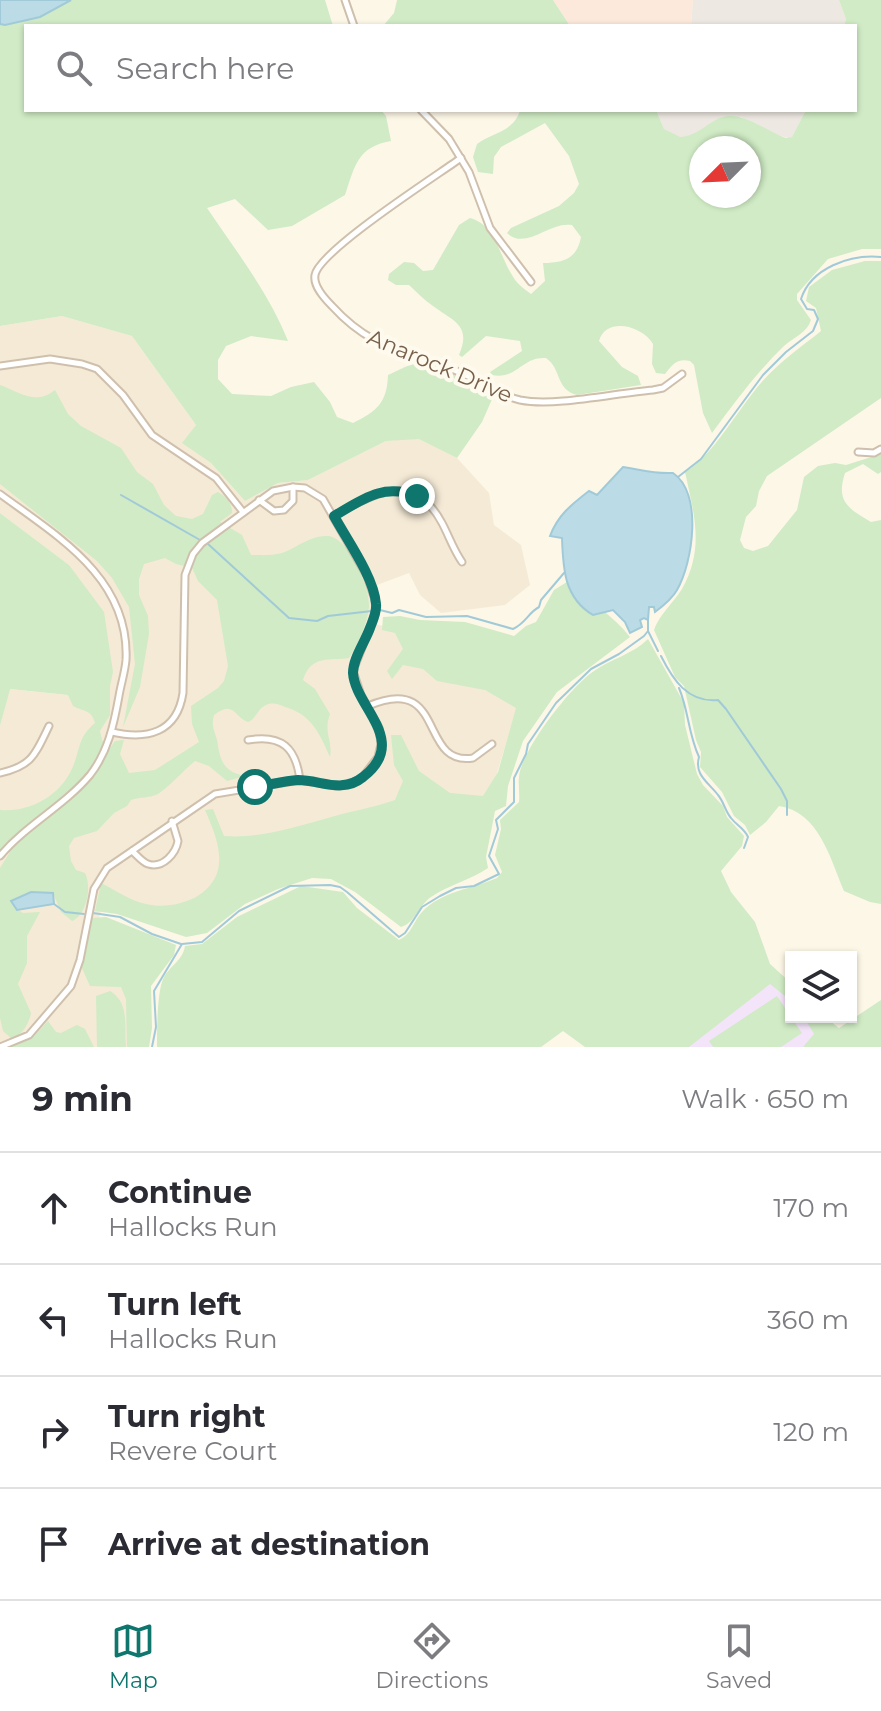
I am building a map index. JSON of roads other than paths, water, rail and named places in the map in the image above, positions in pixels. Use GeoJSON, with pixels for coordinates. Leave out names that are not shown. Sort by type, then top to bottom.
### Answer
{"type":"FeatureCollection","features":[{"type":"Feature","properties":{"kind":"street"},"geometry":{"type":"LineString","coordinates":[[345,0],[353,24]]}},
{"type":"Feature","properties":{"kind":"street"},"geometry":{"type":"LineString","coordinates":[[423,112],[449,139],[461,158],[490,228],[531,282]]}},
{"type":"Feature","properties":{"kind":"street","name":"Anarock Drive"},"geometry":{"type":"LineString","coordinates":[[461,158],[340,244],[320,264],[315,276],[319,291],[347,324],[386,347],[458,371],[519,400],[559,400],[653,390],[663,388],[682,374]]}},
{"type":"Feature","properties":{"kind":"street"},"geometry":{"type":"LineString","coordinates":[[0,366],[50,359],[97,369],[123,395],[152,435],[216,478],[243,512]]}},
{"type":"Feature","properties":{"kind":"street"},"geometry":{"type":"LineString","coordinates":[[858,452],[874,453],[881,449]]}},
{"type":"Feature","properties":{"kind":"street"},"geometry":{"type":"LineString","coordinates":[[259,500],[270,510],[284,510],[293,501],[293,487]]}},
{"type":"Feature","properties":{"kind":"street"},"geometry":{"type":"LineString","coordinates":[[0,1046],[29,1035],[70,988],[80,960],[94,889],[107,868],[215,794],[300,780],[341,786],[354,783],[369,771],[378,757],[381,744],[379,728],[361,695],[353,671],[376,603],[367,576],[334,516],[316,494],[305,488],[293,487],[273,491],[202,543],[188,563],[185,575],[183,693],[175,716],[168,725],[149,735],[112,732]]}},
{"type":"Feature","properties":{"kind":"street"},"geometry":{"type":"LineString","coordinates":[[334,516],[375,494],[392,490],[408,492],[433,509],[462,562]]}},
{"type":"Feature","properties":{"kind":"street"},"geometry":{"type":"LineString","coordinates":[[0,494],[84,558],[111,594],[123,630],[126,661],[112,732],[100,760],[84,782],[0,856]]}},
{"type":"Feature","properties":{"kind":"street"},"geometry":{"type":"LineString","coordinates":[[368,706],[394,698],[411,701],[420,707],[443,747],[462,758],[478,755],[492,744]]}},
{"type":"Feature","properties":{"kind":"street"},"geometry":{"type":"LineString","coordinates":[[0,773],[19,769],[29,762],[49,726]]}},
{"type":"Feature","properties":{"kind":"street"},"geometry":{"type":"LineString","coordinates":[[248,740],[262,737],[290,749],[297,760],[300,780]]}},
{"type":"Feature","properties":{"kind":"street"},"geometry":{"type":"LineString","coordinates":[[132,851],[150,865],[172,856],[178,841],[172,821]]}},
{"type":"Feature","properties":{"kind":"water"},"geometry":{"type":"Polygon","coordinates":[[[0,0],[71,0],[40,17],[5,25],[0,24],[0,0]]]}},
{"type":"Feature","properties":{"kind":"water"},"geometry":{"type":"Polygon","coordinates":[[[623,467],[673,473],[689,496],[692,511],[691,546],[677,590],[655,612],[654,607],[649,607],[648,620],[640,620],[642,627],[630,633],[625,622],[613,610],[593,615],[576,600],[567,581],[562,538],[550,536],[561,516],[571,506],[589,491],[597,495],[623,467]]]}},
{"type":"Feature","properties":{"kind":"water"},"geometry":{"type":"Polygon","coordinates":[[[31,892],[53,893],[54,904],[17,910],[11,901],[31,892]]]}},
{"type":"Feature","properties":{"kind":"waterway"},"geometry":{"type":"LineString","coordinates":[[678,477],[701,459],[763,375],[813,331],[818,319],[814,310],[807,309],[801,299],[813,279],[845,261],[881,257]]}},
{"type":"Feature","properties":{"kind":"waterway"},"geometry":{"type":"LineString","coordinates":[[121,495],[200,540]]}},
{"type":"Feature","properties":{"kind":"waterway"},"geometry":{"type":"LineString","coordinates":[[208,544],[289,618],[317,621],[328,616],[372,611]]}},
{"type":"Feature","properties":{"kind":"waterway"},"geometry":{"type":"LineString","coordinates":[[380,610],[392,613],[399,610],[426,617],[467,616],[513,629],[539,607],[541,600],[564,573]]}},
{"type":"Feature","properties":{"kind":"waterway"},"geometry":{"type":"LineString","coordinates":[[152,1047],[156,1027],[154,991],[182,944],[202,942],[239,911],[290,886],[330,885],[347,892],[399,937],[422,907],[456,888],[474,886],[499,874],[489,856],[498,829],[496,820],[514,802],[514,778],[528,744],[556,703],[591,669],[644,636],[648,631],[648,620]]}},
{"type":"Feature","properties":{"kind":"waterway"},"geometry":{"type":"LineString","coordinates":[[648,631],[658,651]]}},
{"type":"Feature","properties":{"kind":"waterway"},"geometry":{"type":"LineString","coordinates":[[661,656],[690,694],[718,700],[726,709],[781,789],[787,801],[787,815]]}},
{"type":"Feature","properties":{"kind":"waterway"},"geometry":{"type":"LineString","coordinates":[[679,688],[699,757],[700,774],[748,837],[744,848]]}},
{"type":"Feature","properties":{"kind":"waterway"},"geometry":{"type":"LineString","coordinates":[[54,904],[65,912],[84,914]]}},
{"type":"Feature","properties":{"kind":"waterway"},"geometry":{"type":"LineString","coordinates":[[93,913],[120,917],[152,934],[181,944]]}}]}
